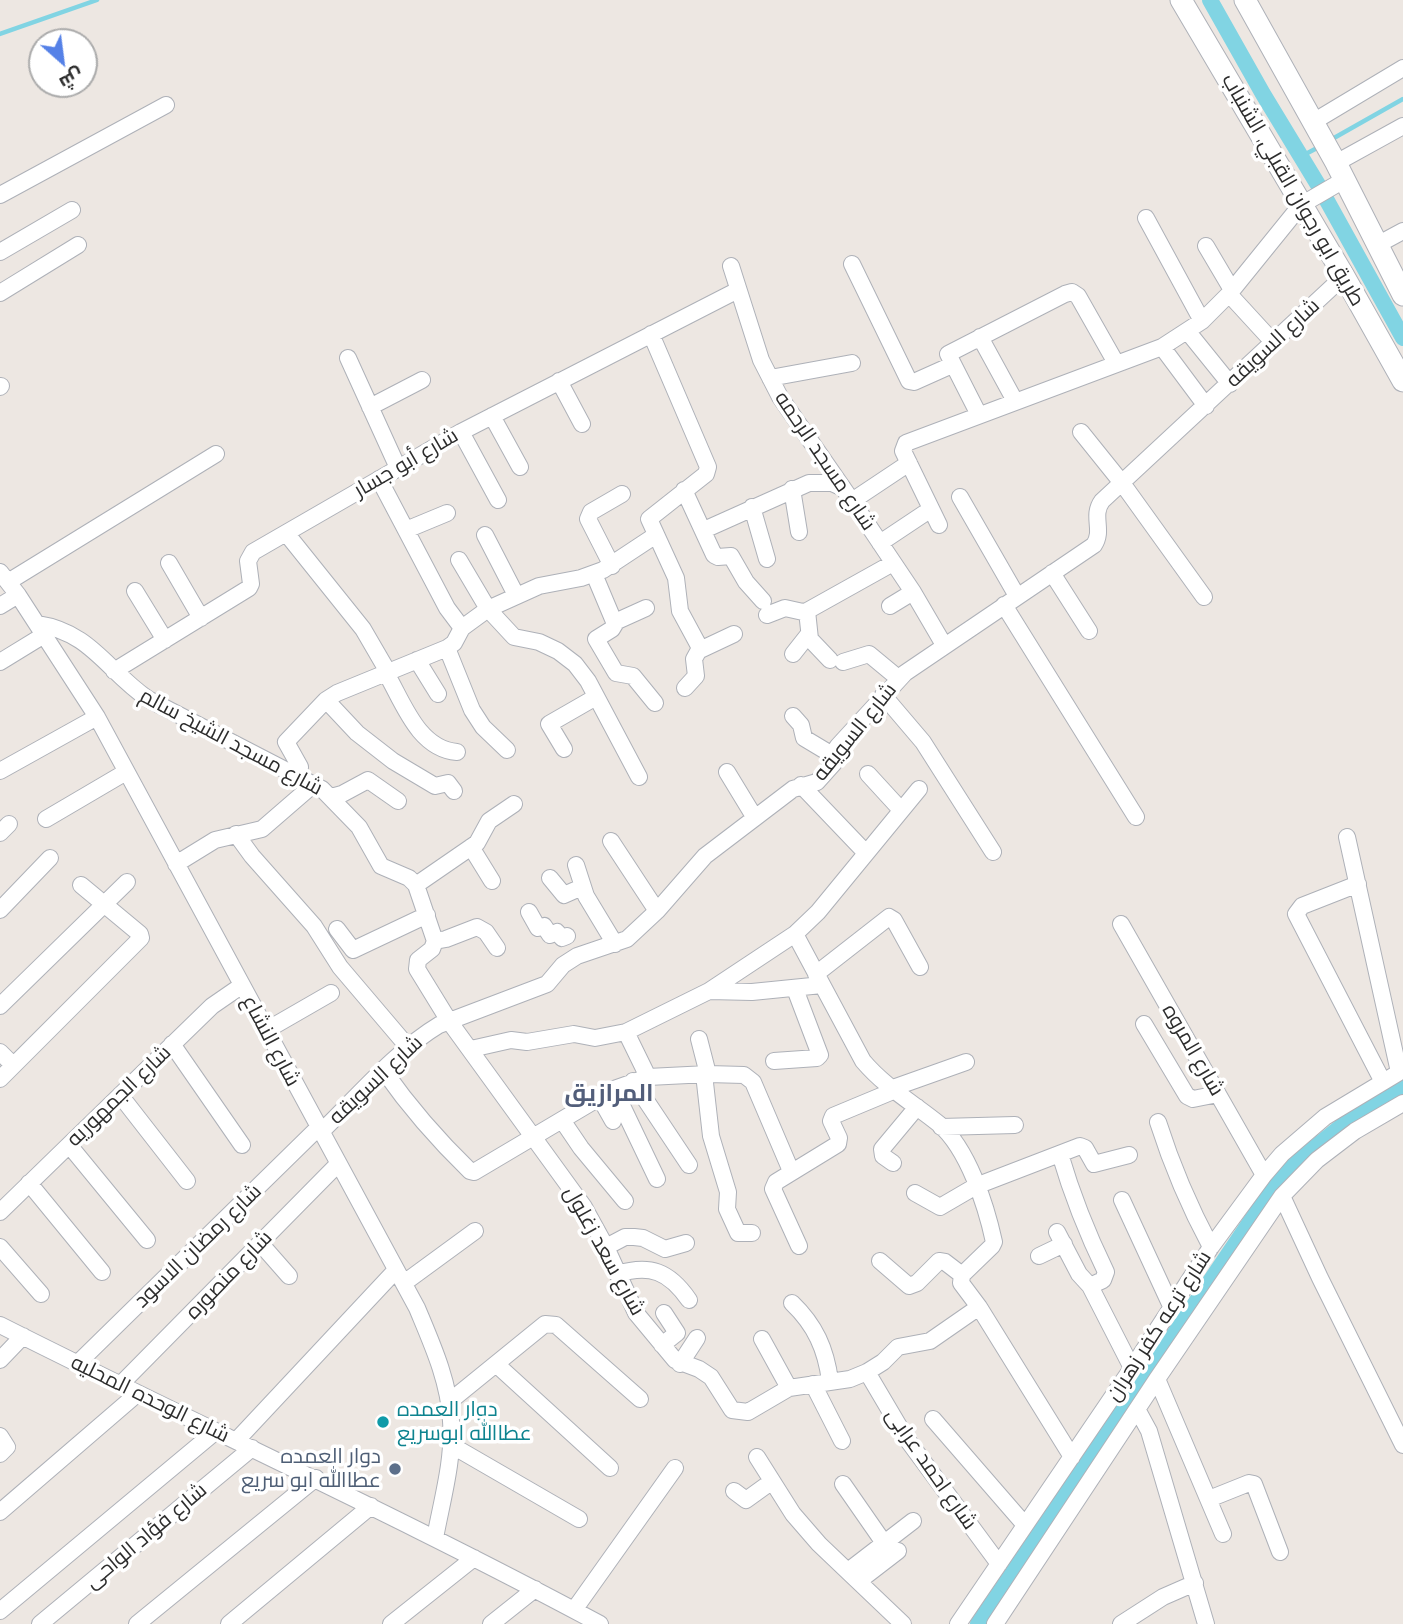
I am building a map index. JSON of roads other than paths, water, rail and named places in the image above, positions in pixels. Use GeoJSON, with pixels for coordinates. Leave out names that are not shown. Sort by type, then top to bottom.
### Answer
{"type":"FeatureCollection","features":[{"type":"Feature","properties":{"kind":"street","name":"طريق ابو رجوان القبلي, الشنباب"},"geometry":{"type":"LineString","coordinates":[[1181,0],[1305,203],[1403,382]]}},
{"type":"Feature","properties":{"kind":"street","name":"طريق ابو رجوان القبلي, الشنباب"},"geometry":{"type":"LineString","coordinates":[[1245,0],[1377,245],[1396,267],[1403,296]]}},
{"type":"Feature","properties":{"kind":"street"},"geometry":{"type":"LineString","coordinates":[[1313,122],[1403,68]]}},
{"type":"Feature","properties":{"kind":"street"},"geometry":{"type":"LineString","coordinates":[[0,194],[166,106]]}},
{"type":"Feature","properties":{"kind":"street"},"geometry":{"type":"LineString","coordinates":[[939,524],[903,451],[906,443],[1162,347],[1188,332],[1231,292],[1305,203],[1403,126]]}},
{"type":"Feature","properties":{"kind":"street"},"geometry":{"type":"LineString","coordinates":[[0,252],[72,210]]}},
{"type":"Feature","properties":{"kind":"street"},"geometry":{"type":"LineString","coordinates":[[1146,218],[1202,321]]}},
{"type":"Feature","properties":{"kind":"street"},"geometry":{"type":"LineString","coordinates":[[1377,245],[1403,231]]}},
{"type":"Feature","properties":{"kind":"street"},"geometry":{"type":"LineString","coordinates":[[0,293],[78,245]]}},
{"type":"Feature","properties":{"kind":"street"},"geometry":{"type":"LineString","coordinates":[[1206,246],[1231,292],[1274,343]]}},
{"type":"Feature","properties":{"kind":"street"},"geometry":{"type":"LineString","coordinates":[[852,264],[909,380],[914,382],[953,365]]}},
{"type":"Feature","properties":{"kind":"street","name":"شارع مسجد الرحمه"},"geometry":{"type":"LineString","coordinates":[[730,266],[770,378],[791,415],[913,592],[944,645]]}},
{"type":"Feature","properties":{"kind":"street","name":"شارع السويقه"},"geometry":{"type":"LineString","coordinates":[[319,1130],[427,1032],[547,984],[563,965],[577,956],[615,944],[638,930],[705,856],[801,785],[817,782],[832,766],[838,746],[898,678],[1094,545],[1100,534],[1096,517],[1099,506],[1344,276]]}},
{"type":"Feature","properties":{"kind":"street","name":"شارع أبو جسار"},"geometry":{"type":"LineString","coordinates":[[114,671],[249,588],[250,555],[286,533],[461,432],[738,290]]}},
{"type":"Feature","properties":{"kind":"street"},"geometry":{"type":"LineString","coordinates":[[979,415],[948,354],[1065,293],[1072,292],[1078,296],[1116,363]]}},
{"type":"Feature","properties":{"kind":"street"},"geometry":{"type":"LineString","coordinates":[[1188,332],[1230,384]]}},
{"type":"Feature","properties":{"kind":"street"},"geometry":{"type":"LineString","coordinates":[[652,334],[708,467],[705,475],[649,517],[676,578],[680,611],[700,650]]}},
{"type":"Feature","properties":{"kind":"street"},"geometry":{"type":"LineString","coordinates":[[980,337],[1015,401]]}},
{"type":"Feature","properties":{"kind":"street"},"geometry":{"type":"LineString","coordinates":[[1162,347],[1206,405]]}},
{"type":"Feature","properties":{"kind":"street"},"geometry":{"type":"LineString","coordinates":[[348,358],[398,468]]}},
{"type":"Feature","properties":{"kind":"street"},"geometry":{"type":"LineString","coordinates":[[770,378],[852,363]]}},
{"type":"Feature","properties":{"kind":"street"},"geometry":{"type":"LineString","coordinates":[[370,407],[422,380]]}},
{"type":"Feature","properties":{"kind":"street"},"geometry":{"type":"LineString","coordinates":[[559,382],[582,424]]}},
{"type":"Feature","properties":{"kind":"street"},"geometry":{"type":"LineString","coordinates":[[492,416],[520,467]]}},
{"type":"Feature","properties":{"kind":"street"},"geometry":{"type":"LineString","coordinates":[[461,432],[498,500]]}},
{"type":"Feature","properties":{"kind":"street"},"geometry":{"type":"LineString","coordinates":[[1081,432],[1122,483],[1204,597]]}},
{"type":"Feature","properties":{"kind":"street"},"geometry":{"type":"LineString","coordinates":[[0,606],[9,583],[216,454]]}},
{"type":"Feature","properties":{"kind":"street"},"geometry":{"type":"LineString","coordinates":[[704,530],[809,483],[821,481],[848,495],[909,463]]}},
{"type":"Feature","properties":{"kind":"street"},"geometry":{"type":"LineString","coordinates":[[379,479],[447,608],[462,628]]}},
{"type":"Feature","properties":{"kind":"street"},"geometry":{"type":"LineString","coordinates":[[792,489],[799,532]]}},
{"type":"Feature","properties":{"kind":"street"},"geometry":{"type":"LineString","coordinates":[[684,490],[714,555],[731,555],[765,608],[807,611],[892,563]]}},
{"type":"Feature","properties":{"kind":"street"},"geometry":{"type":"LineString","coordinates":[[612,566],[587,519],[591,512],[622,494]]}},
{"type":"Feature","properties":{"kind":"street"},"geometry":{"type":"LineString","coordinates":[[960,497],[1011,601],[1136,817]]}},
{"type":"Feature","properties":{"kind":"street"},"geometry":{"type":"LineString","coordinates":[[752,508],[767,559]]}},
{"type":"Feature","properties":{"kind":"street"},"geometry":{"type":"LineString","coordinates":[[880,543],[931,509]]}},
{"type":"Feature","properties":{"kind":"street"},"geometry":{"type":"LineString","coordinates":[[406,530],[447,513]]}},
{"type":"Feature","properties":{"kind":"street"},"geometry":{"type":"LineString","coordinates":[[286,533],[363,629],[405,706],[406,713],[438,748],[457,752]]}},
{"type":"Feature","properties":{"kind":"street"},"geometry":{"type":"LineString","coordinates":[[485,535],[516,595]]}},
{"type":"Feature","properties":{"kind":"street"},"geometry":{"type":"LineString","coordinates":[[298,776],[300,767],[286,742],[326,700],[447,648],[454,643],[462,628],[488,609],[516,595],[539,586],[594,574],[612,566],[656,535]]}},
{"type":"Feature","properties":{"kind":"street"},"geometry":{"type":"LineString","coordinates":[[458,560],[488,609],[514,637],[539,642],[558,651],[575,664],[596,696],[639,777]]}},
{"type":"Feature","properties":{"kind":"street"},"geometry":{"type":"LineString","coordinates":[[169,563],[201,618]]}},
{"type":"Feature","properties":{"kind":"street"},"geometry":{"type":"LineString","coordinates":[[1052,573],[1088,631]]}},
{"type":"Feature","properties":{"kind":"street"},"geometry":{"type":"LineString","coordinates":[[594,574],[615,622],[614,627],[596,639],[616,673],[632,676],[656,703]]}},
{"type":"Feature","properties":{"kind":"street","name":"شارع النشاع"},"geometry":{"type":"LineString","coordinates":[[9,583],[97,717],[400,1277],[430,1338],[449,1402],[451,1445],[435,1538]]}},
{"type":"Feature","properties":{"kind":"street"},"geometry":{"type":"LineString","coordinates":[[135,591],[165,640]]}},
{"type":"Feature","properties":{"kind":"street"},"geometry":{"type":"LineString","coordinates":[[890,606],[913,592]]}},
{"type":"Feature","properties":{"kind":"street"},"geometry":{"type":"LineString","coordinates":[[615,622],[646,608]]}},
{"type":"Feature","properties":{"kind":"street"},"geometry":{"type":"LineString","coordinates":[[807,611],[808,635],[812,643],[836,661],[869,654],[898,678]]}},
{"type":"Feature","properties":{"kind":"street","name":"شارع مسجد الشيخ سالم"},"geometry":{"type":"LineString","coordinates":[[41,629],[54,627],[77,637],[130,687],[148,699],[314,784],[331,797],[359,827],[381,866],[409,878],[416,885]]}},
{"type":"Feature","properties":{"kind":"street"},"geometry":{"type":"LineString","coordinates":[[0,662],[41,629]]}},
{"type":"Feature","properties":{"kind":"street"},"geometry":{"type":"LineString","coordinates":[[685,688],[696,676],[694,659],[700,650],[734,634]]}},
{"type":"Feature","properties":{"kind":"street"},"geometry":{"type":"LineString","coordinates":[[793,654],[808,635]]}},
{"type":"Feature","properties":{"kind":"street"},"geometry":{"type":"LineString","coordinates":[[447,648],[472,710],[483,727],[507,750]]}},
{"type":"Feature","properties":{"kind":"street"},"geometry":{"type":"LineString","coordinates":[[417,660],[438,694]]}},
{"type":"Feature","properties":{"kind":"street"},"geometry":{"type":"LineString","coordinates":[[883,695],[923,742],[993,852]]}},
{"type":"Feature","properties":{"kind":"street"},"geometry":{"type":"LineString","coordinates":[[564,749],[549,724],[596,696]]}},
{"type":"Feature","properties":{"kind":"street"},"geometry":{"type":"LineString","coordinates":[[326,700],[357,733],[393,761],[435,786],[448,783],[454,791]]}},
{"type":"Feature","properties":{"kind":"street"},"geometry":{"type":"LineString","coordinates":[[793,716],[800,723],[804,738],[834,756]]}},
{"type":"Feature","properties":{"kind":"street"},"geometry":{"type":"LineString","coordinates":[[0,771],[97,717]]}},
{"type":"Feature","properties":{"kind":"street"},"geometry":{"type":"LineString","coordinates":[[46,819],[127,772]]}},
{"type":"Feature","properties":{"kind":"street"},"geometry":{"type":"LineString","coordinates":[[727,772],[755,818]]}},
{"type":"Feature","properties":{"kind":"street"},"geometry":{"type":"LineString","coordinates":[[868,774],[901,810]]}},
{"type":"Feature","properties":{"kind":"street"},"geometry":{"type":"LineString","coordinates":[[331,797],[342,794],[368,779],[398,801]]}},
{"type":"Feature","properties":{"kind":"street"},"geometry":{"type":"LineString","coordinates":[[176,864],[215,840],[262,829],[314,784]]}},
{"type":"Feature","properties":{"kind":"street"},"geometry":{"type":"LineString","coordinates":[[801,785],[866,853]]}},
{"type":"Feature","properties":{"kind":"street"},"geometry":{"type":"LineString","coordinates":[[471,1049],[511,1041],[527,1042],[574,1034],[595,1038],[626,1032],[709,991],[795,934],[818,912],[919,789]]}},
{"type":"Feature","properties":{"kind":"street"},"geometry":{"type":"LineString","coordinates":[[449,1021],[416,967],[418,960],[432,949],[435,941],[416,885],[480,840],[489,821],[514,804]]}},
{"type":"Feature","properties":{"kind":"street"},"geometry":{"type":"LineString","coordinates":[[236,834],[314,926],[340,967],[408,1047]]}},
{"type":"Feature","properties":{"kind":"street"},"geometry":{"type":"LineString","coordinates":[[1348,836],[1401,1071]]}},
{"type":"Feature","properties":{"kind":"street"},"geometry":{"type":"LineString","coordinates":[[611,841],[657,911]]}},
{"type":"Feature","properties":{"kind":"street"},"geometry":{"type":"LineString","coordinates":[[471,847],[492,881]]}},
{"type":"Feature","properties":{"kind":"street"},"geometry":{"type":"LineString","coordinates":[[0,910],[50,858]]}},
{"type":"Feature","properties":{"kind":"street"},"geometry":{"type":"LineString","coordinates":[[576,865],[582,887],[615,944]]}},
{"type":"Feature","properties":{"kind":"street"},"geometry":{"type":"LineString","coordinates":[[550,878],[564,895],[582,887]]}},
{"type":"Feature","properties":{"kind":"street"},"geometry":{"type":"LineString","coordinates":[[0,1006],[127,882]]}},
{"type":"Feature","properties":{"kind":"street"},"geometry":{"type":"LineString","coordinates":[[1358,884],[1302,906],[1296,914],[1383,1082]]}},
{"type":"Feature","properties":{"kind":"street"},"geometry":{"type":"LineString","coordinates":[[0,1079],[141,938],[140,934],[81,885]]}},
{"type":"Feature","properties":{"kind":"street"},"geometry":{"type":"LineString","coordinates":[[529,912],[538,928],[544,926],[551,934],[557,932],[561,937],[567,936]]}},
{"type":"Feature","properties":{"kind":"street"},"geometry":{"type":"LineString","coordinates":[[337,929],[353,950],[427,915]]}},
{"type":"Feature","properties":{"kind":"street"},"geometry":{"type":"LineString","coordinates":[[709,991],[795,989],[819,980],[888,916],[894,920],[920,967]]}},
{"type":"Feature","properties":{"kind":"street"},"geometry":{"type":"LineString","coordinates":[[558,919],[577,956]]}},
{"type":"Feature","properties":{"kind":"street","name":"شارع المروه"},"geometry":{"type":"LineString","coordinates":[[1121,924],[1264,1175]]}},
{"type":"Feature","properties":{"kind":"street"},"geometry":{"type":"LineString","coordinates":[[435,941],[477,927],[486,932],[497,948]]}},
{"type":"Feature","properties":{"kind":"street"},"geometry":{"type":"LineString","coordinates":[[795,934],[863,1061],[892,1090],[941,1126],[963,1154],[993,1242],[962,1275],[962,1285],[979,1307],[1072,1457]]}},
{"type":"Feature","properties":{"kind":"street","name":"شارع الجمهوريه"},"geometry":{"type":"LineString","coordinates":[[0,1212],[212,1006],[241,986]]}},
{"type":"Feature","properties":{"kind":"street"},"geometry":{"type":"LineString","coordinates":[[774,1061],[817,1058],[820,1055],[795,989]]}},
{"type":"Feature","properties":{"kind":"street"},"geometry":{"type":"LineString","coordinates":[[265,1031],[331,993]]}},
{"type":"Feature","properties":{"kind":"street","name":"شارع سعد زغلول"},"geometry":{"type":"LineString","coordinates":[[449,1021],[584,1207],[606,1247],[636,1313],[680,1364],[699,1369],[712,1377],[728,1406],[737,1412],[748,1412],[789,1388],[850,1378],[867,1372],[883,1362],[898,1347],[930,1341],[979,1307]]}},
{"type":"Feature","properties":{"kind":"street"},"geometry":{"type":"LineString","coordinates":[[1144,1024],[1187,1096],[1193,1099],[1218,1094]]}},
{"type":"Feature","properties":{"kind":"street"},"geometry":{"type":"LineString","coordinates":[[626,1032],[640,1079],[689,1165]]}},
{"type":"Feature","properties":{"kind":"street"},"geometry":{"type":"LineString","coordinates":[[699,1039],[706,1074],[711,1136],[728,1192],[727,1209],[738,1233],[752,1233]]}},
{"type":"Feature","properties":{"kind":"street"},"geometry":{"type":"LineString","coordinates":[[172,1044],[242,1145]]}},
{"type":"Feature","properties":{"kind":"street"},"geometry":{"type":"LineString","coordinates":[[0,1052],[13,1065]]}},
{"type":"Feature","properties":{"kind":"street"},"geometry":{"type":"LineString","coordinates":[[799,1246],[773,1189],[779,1179],[838,1144],[839,1138],[831,1121],[833,1116],[966,1062]]}},
{"type":"Feature","properties":{"kind":"street"},"geometry":{"type":"LineString","coordinates":[[384,1071],[438,1140],[470,1171],[476,1172],[607,1093],[640,1079],[706,1074],[744,1075],[753,1082],[791,1171]]}},
{"type":"Feature","properties":{"kind":"street","name":"شارع ترعه كفر زهران"},"geometry":{"type":"LineString","coordinates":[[958,1624],[1211,1247],[1264,1175],[1282,1154],[1325,1117],[1401,1071]]}},
{"type":"Feature","properties":{"kind":"street"},"geometry":{"type":"LineString","coordinates":[[607,1093],[613,1121]]}},
{"type":"Feature","properties":{"kind":"street"},"geometry":{"type":"LineString","coordinates":[[607,1093],[657,1179]]}},
{"type":"Feature","properties":{"kind":"street"},"geometry":{"type":"LineString","coordinates":[[120,1095],[187,1181]]}},
{"type":"Feature","properties":{"kind":"street","name":"شارع ترعه كفر زهران"},"geometry":{"type":"LineString","coordinates":[[995,1624],[1282,1196],[1317,1160],[1355,1131],[1403,1103]]}},
{"type":"Feature","properties":{"kind":"street"},"geometry":{"type":"LineString","coordinates":[[893,1163],[883,1156],[882,1149],[917,1107]]}},
{"type":"Feature","properties":{"kind":"street"},"geometry":{"type":"LineString","coordinates":[[562,1120],[625,1200]]}},
{"type":"Feature","properties":{"kind":"street"},"geometry":{"type":"LineString","coordinates":[[1158,1122],[1180,1186],[1211,1247]]}},
{"type":"Feature","properties":{"kind":"street"},"geometry":{"type":"LineString","coordinates":[[941,1126],[1016,1125]]}},
{"type":"Feature","properties":{"kind":"street","name":"شارع رمضان الاسود"},"geometry":{"type":"LineString","coordinates":[[77,1364],[319,1130]]}},
{"type":"Feature","properties":{"kind":"street"},"geometry":{"type":"LineString","coordinates":[[69,1145],[147,1240]]}},
{"type":"Feature","properties":{"kind":"street"},"geometry":{"type":"LineString","coordinates":[[915,1193],[940,1207],[976,1186],[1083,1147],[1090,1161],[1095,1164],[1129,1155]]}},
{"type":"Feature","properties":{"kind":"street"},"geometry":{"type":"LineString","coordinates":[[1060,1154],[1087,1235],[1106,1272],[1103,1280],[1090,1286]]}},
{"type":"Feature","properties":{"kind":"street","name":"شارع منصوره"},"geometry":{"type":"LineString","coordinates":[[120,1385],[338,1164]]}},
{"type":"Feature","properties":{"kind":"street"},"geometry":{"type":"LineString","coordinates":[[29,1184],[102,1272]]}},
{"type":"Feature","properties":{"kind":"street"},"geometry":{"type":"LineString","coordinates":[[1282,1196],[1403,1445]]}},
{"type":"Feature","properties":{"kind":"street"},"geometry":{"type":"LineString","coordinates":[[1122,1200],[1171,1306]]}},
{"type":"Feature","properties":{"kind":"street"},"geometry":{"type":"LineString","coordinates":[[236,1441],[400,1277],[475,1231]]}},
{"type":"Feature","properties":{"kind":"street"},"geometry":{"type":"LineString","coordinates":[[606,1247],[625,1237],[643,1238],[665,1249],[686,1244]]}},
{"type":"Feature","properties":{"kind":"street"},"geometry":{"type":"LineString","coordinates":[[1039,1256],[1060,1238],[1079,1274],[1090,1286],[1132,1368]]}},
{"type":"Feature","properties":{"kind":"street"},"geometry":{"type":"LineString","coordinates":[[260,1243],[289,1276]]}},
{"type":"Feature","properties":{"kind":"street"},"geometry":{"type":"LineString","coordinates":[[0,1247],[41,1294]]}},
{"type":"Feature","properties":{"kind":"street"},"geometry":{"type":"LineString","coordinates":[[880,1261],[909,1286],[917,1283],[939,1261],[945,1262],[962,1275]]}},
{"type":"Feature","properties":{"kind":"street"},"geometry":{"type":"LineString","coordinates":[[617,1274],[634,1269],[658,1272],[679,1286],[689,1300]]}},
{"type":"Feature","properties":{"kind":"street"},"geometry":{"type":"LineString","coordinates":[[792,1303],[804,1315],[819,1338],[828,1363],[830,1381]]}},
{"type":"Feature","properties":{"kind":"street"},"geometry":{"type":"LineString","coordinates":[[662,1345],[677,1334],[664,1313]]}},
{"type":"Feature","properties":{"kind":"street"},"geometry":{"type":"LineString","coordinates":[[449,1402],[545,1324],[554,1323],[640,1399]]}},
{"type":"Feature","properties":{"kind":"street","name":"شارع الوحده المحليه"},"geometry":{"type":"LineString","coordinates":[[0,1325],[137,1394],[316,1478],[600,1624]]}},
{"type":"Feature","properties":{"kind":"street"},"geometry":{"type":"LineString","coordinates":[[0,1360],[23,1336]]}},
{"type":"Feature","properties":{"kind":"street"},"geometry":{"type":"LineString","coordinates":[[680,1364],[697,1338]]}},
{"type":"Feature","properties":{"kind":"street"},"geometry":{"type":"LineString","coordinates":[[762,1339],[789,1388]]}},
{"type":"Feature","properties":{"kind":"street"},"geometry":{"type":"LineString","coordinates":[[496,1364],[610,1468]]}},
{"type":"Feature","properties":{"kind":"street","name":"شارع احمد عرابى"},"geometry":{"type":"LineString","coordinates":[[867,1372],[913,1449],[998,1566]]}},
{"type":"Feature","properties":{"kind":"street"},"geometry":{"type":"LineString","coordinates":[[1157,1379],[1223,1534]]}},
{"type":"Feature","properties":{"kind":"street"},"geometry":{"type":"LineString","coordinates":[[813,1384],[842,1441]]}},
{"type":"Feature","properties":{"kind":"street"},"geometry":{"type":"LineString","coordinates":[[0,1512],[137,1394]]}},
{"type":"Feature","properties":{"kind":"street"},"geometry":{"type":"LineString","coordinates":[[1137,1409],[1149,1432],[1206,1624]]}},
{"type":"Feature","properties":{"kind":"street"},"geometry":{"type":"LineString","coordinates":[[933,1419],[1025,1525]]}},
{"type":"Feature","properties":{"kind":"street"},"geometry":{"type":"LineString","coordinates":[[0,1611],[216,1431]]}},
{"type":"Feature","properties":{"kind":"street"},"geometry":{"type":"LineString","coordinates":[[0,1436],[7,1447],[0,1454]]}},
{"type":"Feature","properties":{"kind":"street"},"geometry":{"type":"LineString","coordinates":[[451,1445],[579,1519]]}},
{"type":"Feature","properties":{"kind":"street","name":"شارع فؤاد الواحى"},"geometry":{"type":"LineString","coordinates":[[40,1624],[252,1448]]}},
{"type":"Feature","properties":{"kind":"street"},"geometry":{"type":"LineString","coordinates":[[757,1457],[793,1514],[819,1544],[904,1624]]}},
{"type":"Feature","properties":{"kind":"street"},"geometry":{"type":"LineString","coordinates":[[574,1610],[675,1468]]}},
{"type":"Feature","properties":{"kind":"street"},"geometry":{"type":"LineString","coordinates":[[137,1624],[316,1478]]}},
{"type":"Feature","properties":{"kind":"street"},"geometry":{"type":"LineString","coordinates":[[734,1491],[746,1500],[771,1482]]}},
{"type":"Feature","properties":{"kind":"street"},"geometry":{"type":"LineString","coordinates":[[843,1483],[891,1547]]}},
{"type":"Feature","properties":{"kind":"street"},"geometry":{"type":"LineString","coordinates":[[1209,1499],[1249,1483],[1254,1484],[1280,1552]]}},
{"type":"Feature","properties":{"kind":"street"},"geometry":{"type":"LineString","coordinates":[[232,1623],[372,1506]]}},
{"type":"Feature","properties":{"kind":"street"},"geometry":{"type":"LineString","coordinates":[[853,1576],[891,1547],[913,1521]]}},
{"type":"Feature","properties":{"kind":"street"},"geometry":{"type":"LineString","coordinates":[[391,1624],[474,1558]]}},
{"type":"Feature","properties":{"kind":"street"},"geometry":{"type":"LineString","coordinates":[[998,1566],[1022,1583]]}},
{"type":"Feature","properties":{"kind":"street"},"geometry":{"type":"LineString","coordinates":[[1121,1624],[1163,1597],[1195,1583]]}},
{"type":"Feature","properties":{"kind":"street"},"geometry":{"type":"LineString","coordinates":[[491,1624],[535,1589]]}},
{"type":"Feature","properties":{"kind":"waterway"},"geometry":{"type":"LineString","coordinates":[[0,34],[97,0]]}},
{"type":"Feature","properties":{"kind":"waterway"},"geometry":{"type":"LineString","coordinates":[[1210,0],[1320,188],[1403,338]]}},
{"type":"Feature","properties":{"kind":"waterway"},"geometry":{"type":"LineString","coordinates":[[1334,138],[1403,99]]}},
{"type":"Feature","properties":{"kind":"waterway"},"geometry":{"type":"LineString","coordinates":[[1300,157],[1317,148]]}},
{"type":"Feature","properties":{"kind":"waterway"},"geometry":{"type":"LineString","coordinates":[[978,1624],[1284,1172],[1353,1117],[1403,1085]]}},
{"type":"Feature","properties":{"kind":"place","name":"دوار العمده عطاالله ابوسريع"},"geometry":{"type":"Point","coordinates":[383,1422]}},
{"type":"Feature","properties":{"kind":"place","name":"دوار العمده عطاالله ابو سريع"},"geometry":{"type":"Point","coordinates":[395,1469]}},
{"type":"Feature","properties":{"kind":"district","name":"المرازيق"},"geometry":{"type":"Point","coordinates":[609,1094]}}]}
